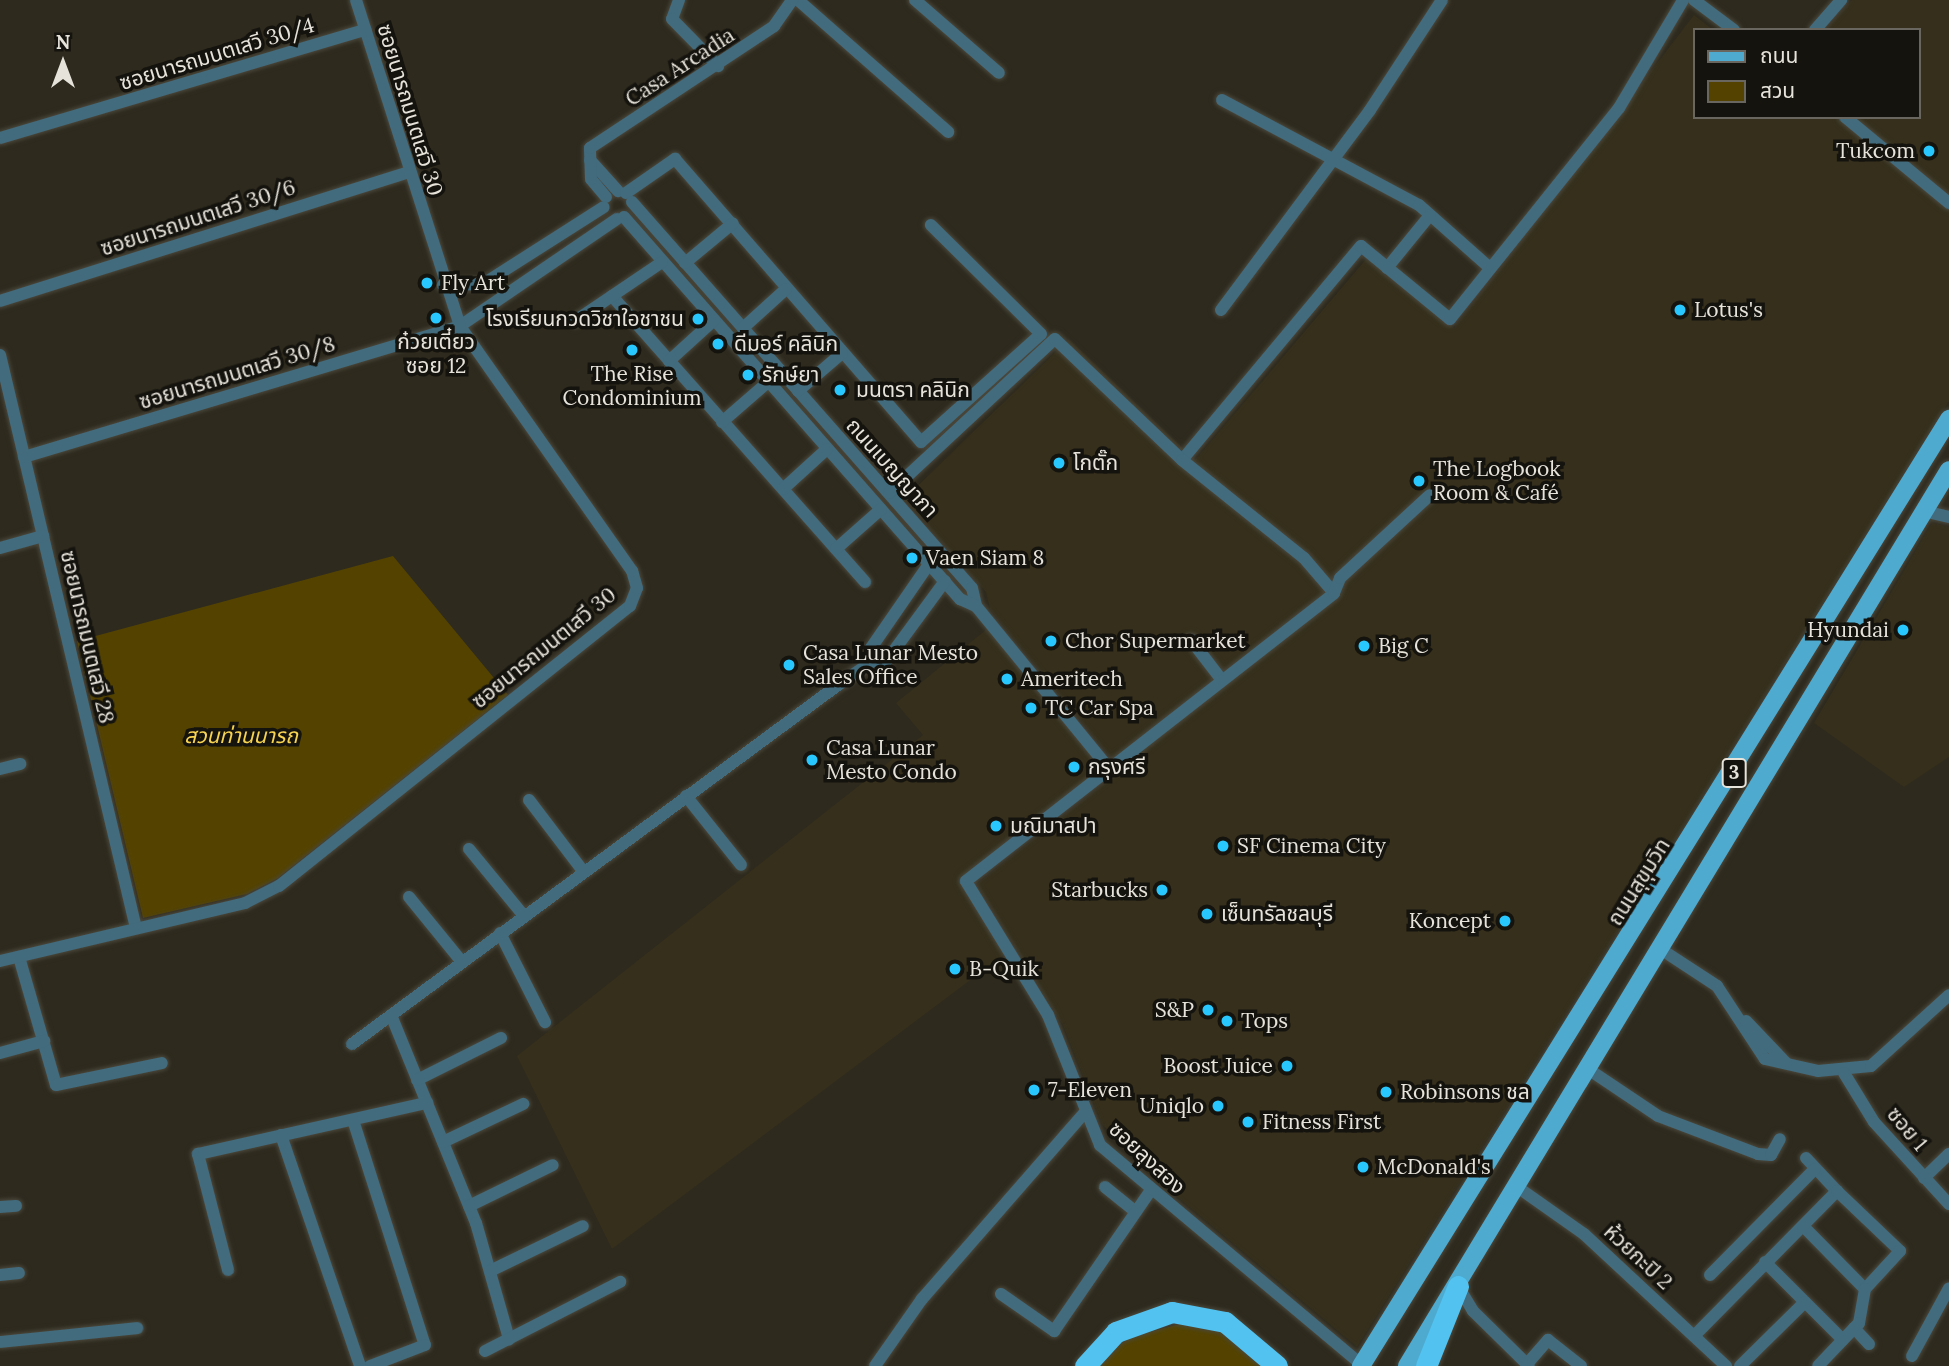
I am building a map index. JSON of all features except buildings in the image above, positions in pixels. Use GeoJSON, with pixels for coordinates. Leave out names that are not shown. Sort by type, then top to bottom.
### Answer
{"type":"FeatureCollection","features":[{"type":"Feature","properties":{"kind":"highway"},"geometry":{"type":"LineString","coordinates":[[1426,1366],[1458,1286]]}},
{"type":"Feature","properties":{"kind":"highway"},"geometry":{"type":"LineString","coordinates":[[1085,1366],[1126,1326],[1189,1312],[1245,1333],[1277,1366]]}},
{"type":"Feature","properties":{"kind":"main road","name":"ถนนสุขุมวิท"},"geometry":{"type":"LineString","coordinates":[[1362,1366],[1607,976],[1949,419]]}},
{"type":"Feature","properties":{"kind":"main road","name":"3"},"geometry":{"type":"LineString","coordinates":[[1407,1366],[1662,950],[1949,470]]}},
{"type":"Feature","properties":{"kind":"main road"},"geometry":{"type":"LineString","coordinates":[[1607,976],[1616,991],[1636,992]]}},
{"type":"Feature","properties":{"kind":"street","name":"ซอยนารถมนตเสวี 30"},"geometry":{"type":"LineString","coordinates":[[0,961],[245,903],[279,886],[630,606],[637,588],[632,571],[460,327],[443,285],[356,0]]}},
{"type":"Feature","properties":{"kind":"street"},"geometry":{"type":"LineString","coordinates":[[679,0],[671,19],[718,66]]}},
{"type":"Feature","properties":{"kind":"street","name":"Casa Arcadia"},"geometry":{"type":"LineString","coordinates":[[617,198],[591,178],[590,148],[718,66],[774,26],[792,0]]}},
{"type":"Feature","properties":{"kind":"street"},"geometry":{"type":"LineString","coordinates":[[798,0],[948,132]]}},
{"type":"Feature","properties":{"kind":"street"},"geometry":{"type":"LineString","coordinates":[[915,0],[999,72]]}},
{"type":"Feature","properties":{"kind":"street"},"geometry":{"type":"LineString","coordinates":[[1222,310],[1442,0]]}},
{"type":"Feature","properties":{"kind":"street"},"geometry":{"type":"LineString","coordinates":[[1182,460],[1361,246],[1450,319],[1619,108],[1683,0]]}},
{"type":"Feature","properties":{"kind":"street"},"geometry":{"type":"LineString","coordinates":[[1694,0],[1731,28]]}},
{"type":"Feature","properties":{"kind":"street"},"geometry":{"type":"LineString","coordinates":[[1817,28],[1841,0]]}},
{"type":"Feature","properties":{"kind":"street","name":"ซอยนารถมนตเสวี 30/4"},"geometry":{"type":"LineString","coordinates":[[0,138],[365,30]]}},
{"type":"Feature","properties":{"kind":"street"},"geometry":{"type":"LineString","coordinates":[[1222,100],[1430,215],[1490,268]]}},
{"type":"Feature","properties":{"kind":"street"},"geometry":{"type":"LineString","coordinates":[[1847,119],[1949,203]]}},
{"type":"Feature","properties":{"kind":"street"},"geometry":{"type":"LineString","coordinates":[[443,285],[483,284],[528,260],[675,159],[921,442],[1041,334],[931,225]]}},
{"type":"Feature","properties":{"kind":"street","name":"ซอยนารถมนตเสวี 30/6"},"geometry":{"type":"LineString","coordinates":[[0,301],[408,172]]}},
{"type":"Feature","properties":{"kind":"street"},"geometry":{"type":"LineString","coordinates":[[617,198],[620,218]]}},
{"type":"Feature","properties":{"kind":"street","name":"ถนนเบญญาภา"},"geometry":{"type":"LineString","coordinates":[[617,198],[620,218],[714,320],[929,564],[976,606],[1110,770]]}},
{"type":"Feature","properties":{"kind":"street","name":"ถนนเบญญาภา"},"geometry":{"type":"LineString","coordinates":[[617,198],[685,263],[889,493],[972,588],[976,606]]}},
{"type":"Feature","properties":{"kind":"street"},"geometry":{"type":"LineString","coordinates":[[1387,268],[1430,215]]}},
{"type":"Feature","properties":{"kind":"street","name":"ซอยนารถมนตเสวี 30/8"},"geometry":{"type":"LineString","coordinates":[[24,457],[460,327],[620,218]]}},
{"type":"Feature","properties":{"kind":"street"},"geometry":{"type":"LineString","coordinates":[[685,263],[733,223]]}},
{"type":"Feature","properties":{"kind":"street"},"geometry":{"type":"LineString","coordinates":[[528,260],[537,275]]}},
{"type":"Feature","properties":{"kind":"street"},"geometry":{"type":"LineString","coordinates":[[575,321],[662,262]]}},
{"type":"Feature","properties":{"kind":"street"},"geometry":{"type":"LineString","coordinates":[[743,328],[786,289]]}},
{"type":"Feature","properties":{"kind":"street"},"geometry":{"type":"LineString","coordinates":[[612,296],[865,582]]}},
{"type":"Feature","properties":{"kind":"street"},"geometry":{"type":"LineString","coordinates":[[669,361],[714,320]]}},
{"type":"Feature","properties":{"kind":"street"},"geometry":{"type":"LineString","coordinates":[[889,493],[1055,339],[1182,460],[1304,558],[1334,593]]}},
{"type":"Feature","properties":{"kind":"street"},"geometry":{"type":"LineString","coordinates":[[747,358],[760,347]]}},
{"type":"Feature","properties":{"kind":"street"},"geometry":{"type":"LineString","coordinates":[[799,391],[842,353]]}},
{"type":"Feature","properties":{"kind":"street","name":"ซอยนารถมนตเสวี 28"},"geometry":{"type":"LineString","coordinates":[[0,355],[136,928]]}},
{"type":"Feature","properties":{"kind":"street"},"geometry":{"type":"LineString","coordinates":[[722,422],[768,382]]}},
{"type":"Feature","properties":{"kind":"street"},"geometry":{"type":"LineString","coordinates":[[783,489],[827,449]]}},
{"type":"Feature","properties":{"kind":"street"},"geometry":{"type":"LineString","coordinates":[[860,486],[873,475]]}},
{"type":"Feature","properties":{"kind":"street"},"geometry":{"type":"LineString","coordinates":[[1110,770],[1220,680],[1334,593],[1340,578],[1430,495]]}},
{"type":"Feature","properties":{"kind":"street"},"geometry":{"type":"LineString","coordinates":[[836,549],[881,509]]}},
{"type":"Feature","properties":{"kind":"street"},"geometry":{"type":"LineString","coordinates":[[1923,511],[1949,517]]}},
{"type":"Feature","properties":{"kind":"street"},"geometry":{"type":"LineString","coordinates":[[0,548],[43,536]]}},
{"type":"Feature","properties":{"kind":"street"},"geometry":{"type":"LineString","coordinates":[[873,661],[871,648],[929,564]]}},
{"type":"Feature","properties":{"kind":"street"},"geometry":{"type":"LineString","coordinates":[[352,1044],[583,871],[873,661],[887,660],[945,581]]}},
{"type":"Feature","properties":{"kind":"street"},"geometry":{"type":"LineString","coordinates":[[1191,640],[1220,680]]}},
{"type":"Feature","properties":{"kind":"street"},"geometry":{"type":"LineString","coordinates":[[0,769],[20,765]]}},
{"type":"Feature","properties":{"kind":"street","name":"ซอยลุงสอง"},"geometry":{"type":"LineString","coordinates":[[1110,770],[965,881],[1048,1015],[1084,1114],[1100,1145],[1362,1366]]}},
{"type":"Feature","properties":{"kind":"street"},"geometry":{"type":"LineString","coordinates":[[686,796],[741,865]]}},
{"type":"Feature","properties":{"kind":"street"},"geometry":{"type":"LineString","coordinates":[[529,800],[583,871]]}},
{"type":"Feature","properties":{"kind":"street"},"geometry":{"type":"LineString","coordinates":[[470,849],[523,916]]}},
{"type":"Feature","properties":{"kind":"street"},"geometry":{"type":"LineString","coordinates":[[409,897],[462,962]]}},
{"type":"Feature","properties":{"kind":"street"},"geometry":{"type":"LineString","coordinates":[[500,933],[545,1022]]}},
{"type":"Feature","properties":{"kind":"street"},"geometry":{"type":"LineString","coordinates":[[1662,950],[1703,973],[1788,1065],[1844,1073],[1871,1066],[1907,1040],[1949,995]]}},
{"type":"Feature","properties":{"kind":"street"},"geometry":{"type":"LineString","coordinates":[[19,957],[56,1085],[162,1063]]}},
{"type":"Feature","properties":{"kind":"street"},"geometry":{"type":"LineString","coordinates":[[391,1015],[470,1206],[509,1339]]}},
{"type":"Feature","properties":{"kind":"street"},"geometry":{"type":"LineString","coordinates":[[418,1080],[501,1038]]}},
{"type":"Feature","properties":{"kind":"street"},"geometry":{"type":"LineString","coordinates":[[0,1053],[44,1041]]}},
{"type":"Feature","properties":{"kind":"street"},"geometry":{"type":"LineString","coordinates":[[1588,1069],[1658,1116],[1758,1154],[1771,1155],[1780,1139]]}},
{"type":"Feature","properties":{"kind":"street","name":"ซอย 1"},"geometry":{"type":"LineString","coordinates":[[1844,1073],[1874,1122],[1949,1204]]}},
{"type":"Feature","properties":{"kind":"street"},"geometry":{"type":"LineString","coordinates":[[228,1270],[198,1154],[427,1103]]}},
{"type":"Feature","properties":{"kind":"street"},"geometry":{"type":"LineString","coordinates":[[443,1142],[523,1104]]}},
{"type":"Feature","properties":{"kind":"street"},"geometry":{"type":"LineString","coordinates":[[875,1366],[922,1299],[1084,1114]]}},
{"type":"Feature","properties":{"kind":"street"},"geometry":{"type":"LineString","coordinates":[[353,1119],[425,1345],[370,1366]]}},
{"type":"Feature","properties":{"kind":"street"},"geometry":{"type":"LineString","coordinates":[[281,1135],[360,1366]]}},
{"type":"Feature","properties":{"kind":"street"},"geometry":{"type":"LineString","coordinates":[[1924,1178],[1949,1154]]}},
{"type":"Feature","properties":{"kind":"street"},"geometry":{"type":"LineString","coordinates":[[1710,1275],[1811,1164],[1900,1251],[1865,1289],[1854,1328],[1818,1366]]}},
{"type":"Feature","properties":{"kind":"street"},"geometry":{"type":"LineString","coordinates":[[470,1206],[554,1165]]}},
{"type":"Feature","properties":{"kind":"street","name":"ห้วยกะปิ 2"},"geometry":{"type":"LineString","coordinates":[[1516,1186],[1584,1234],[1726,1366]]}},
{"type":"Feature","properties":{"kind":"street"},"geometry":{"type":"LineString","coordinates":[[1105,1187],[1135,1211]]}},
{"type":"Feature","properties":{"kind":"street"},"geometry":{"type":"LineString","coordinates":[[1001,1294],[1054,1331],[1151,1190]]}},
{"type":"Feature","properties":{"kind":"street"},"geometry":{"type":"LineString","coordinates":[[1694,1336],[1837,1191]]}},
{"type":"Feature","properties":{"kind":"street"},"geometry":{"type":"LineString","coordinates":[[0,1208],[16,1206]]}},
{"type":"Feature","properties":{"kind":"street"},"geometry":{"type":"LineString","coordinates":[[490,1270],[583,1226]]}},
{"type":"Feature","properties":{"kind":"street"},"geometry":{"type":"LineString","coordinates":[[1803,1226],[1865,1289]]}},
{"type":"Feature","properties":{"kind":"street"},"geometry":{"type":"LineString","coordinates":[[1765,1262],[1843,1340]]}},
{"type":"Feature","properties":{"kind":"street"},"geometry":{"type":"LineString","coordinates":[[0,1275],[19,1273]]}},
{"type":"Feature","properties":{"kind":"street"},"geometry":{"type":"LineString","coordinates":[[485,1351],[620,1282]]}},
{"type":"Feature","properties":{"kind":"street"},"geometry":{"type":"LineString","coordinates":[[1458,1286],[1473,1311],[1528,1365],[1548,1340],[1581,1366]]}},
{"type":"Feature","properties":{"kind":"street"},"geometry":{"type":"LineString","coordinates":[[1912,1356],[1949,1288]]}},
{"type":"Feature","properties":{"kind":"street"},"geometry":{"type":"LineString","coordinates":[[1740,1366],[1805,1303]]}},
{"type":"Feature","properties":{"kind":"street"},"geometry":{"type":"LineString","coordinates":[[0,1342],[137,1328]]}},
{"type":"Feature","properties":{"kind":"street"},"geometry":{"type":"LineString","coordinates":[[1854,1328],[1869,1344]]}},
{"type":"Feature","properties":{"kind":"shaded area"},"geometry":{"type":"Polygon","coordinates":[[[1852,0],[1949,0],[1949,401],[1357,1347],[1144,1169],[1102,1124],[1063,1025],[977,884],[1121,770],[990,609],[986,592],[904,499],[1069,339],[1195,460],[1368,257],[1454,328],[1694,15],[1710,28],[1694,28],[1694,119],[1921,119],[1921,28],[1827,28],[1852,0]]]}},
{"type":"Feature","properties":{"kind":"shaded area"},"geometry":{"type":"Polygon","coordinates":[[[1932,523],[1949,527],[1949,757],[1904,787],[1814,723],[1932,523]]]}},
{"type":"Feature","properties":{"kind":"shaded area"},"geometry":{"type":"Polygon","coordinates":[[[987,629],[1102,769],[962,880],[1009,951],[612,1249],[517,1056],[923,735],[896,703],[987,629]]]}},
{"type":"Feature","properties":{"kind":"green space","name":"สวนท่านนารถ"},"geometry":{"type":"Polygon","coordinates":[[[393,556],[508,695],[278,878],[247,894],[143,918],[77,641],[393,556]]]}},
{"type":"Feature","properties":{"kind":"green space"},"geometry":{"type":"Polygon","coordinates":[[[1187,1322],[1223,1331],[1265,1366],[1096,1366],[1124,1339],[1187,1322]]]}},
{"type":"Feature","properties":{"kind":"place","name":"Tukcom"},"geometry":{"type":"Point","coordinates":[1929,151]}},
{"type":"Feature","properties":{"kind":"place","name":"Fly Art"},"geometry":{"type":"Point","coordinates":[427,283]}},
{"type":"Feature","properties":{"kind":"place","name":"Lotus's"},"geometry":{"type":"Point","coordinates":[1680,310]}},
{"type":"Feature","properties":{"kind":"place","name":"ก๋วยเตี๋ยว ซอย 12"},"geometry":{"type":"Point","coordinates":[436,318]}},
{"type":"Feature","properties":{"kind":"place","name":"โรงเรียนกวดวิชาใอชาชน"},"geometry":{"type":"Point","coordinates":[698,319]}},
{"type":"Feature","properties":{"kind":"place","name":"ดีมอร์ คลินิก"},"geometry":{"type":"Point","coordinates":[718,344]}},
{"type":"Feature","properties":{"kind":"place","name":"The Rise Condominium"},"geometry":{"type":"Point","coordinates":[632,350]}},
{"type":"Feature","properties":{"kind":"place","name":"รักษ์ยา"},"geometry":{"type":"Point","coordinates":[748,375]}},
{"type":"Feature","properties":{"kind":"place","name":"มนตรา คลินิก"},"geometry":{"type":"Point","coordinates":[840,390]}},
{"type":"Feature","properties":{"kind":"place","name":"โกตั๊ก"},"geometry":{"type":"Point","coordinates":[1059,463]}},
{"type":"Feature","properties":{"kind":"place","name":"The Logbook Room & Café"},"geometry":{"type":"Point","coordinates":[1419,481]}},
{"type":"Feature","properties":{"kind":"place","name":"Vaen Siam 8"},"geometry":{"type":"Point","coordinates":[912,558]}},
{"type":"Feature","properties":{"kind":"place","name":"Hyundai"},"geometry":{"type":"Point","coordinates":[1903,630]}},
{"type":"Feature","properties":{"kind":"place","name":"Chor Supermarket"},"geometry":{"type":"Point","coordinates":[1051,641]}},
{"type":"Feature","properties":{"kind":"place","name":"Big C"},"geometry":{"type":"Point","coordinates":[1364,646]}},
{"type":"Feature","properties":{"kind":"place","name":"Casa Lunar Mesto Sales Office"},"geometry":{"type":"Point","coordinates":[789,665]}},
{"type":"Feature","properties":{"kind":"place","name":"Ameritech"},"geometry":{"type":"Point","coordinates":[1007,679]}},
{"type":"Feature","properties":{"kind":"place","name":"TC Car Spa"},"geometry":{"type":"Point","coordinates":[1031,708]}},
{"type":"Feature","properties":{"kind":"place","name":"Casa Lunar Mesto Condo"},"geometry":{"type":"Point","coordinates":[812,760]}},
{"type":"Feature","properties":{"kind":"place","name":"กรุงศรี"},"geometry":{"type":"Point","coordinates":[1074,767]}},
{"type":"Feature","properties":{"kind":"place","name":"มณิมาสปา"},"geometry":{"type":"Point","coordinates":[996,826]}},
{"type":"Feature","properties":{"kind":"place","name":"SF Cinema City"},"geometry":{"type":"Point","coordinates":[1223,846]}},
{"type":"Feature","properties":{"kind":"place","name":"Starbucks"},"geometry":{"type":"Point","coordinates":[1162,890]}},
{"type":"Feature","properties":{"kind":"place","name":"เซ็นทรัลชลบุรี"},"geometry":{"type":"Point","coordinates":[1207,914]}},
{"type":"Feature","properties":{"kind":"place","name":"Koncept"},"geometry":{"type":"Point","coordinates":[1505,921]}},
{"type":"Feature","properties":{"kind":"place","name":"B-Quik"},"geometry":{"type":"Point","coordinates":[955,969]}},
{"type":"Feature","properties":{"kind":"place","name":"S&P"},"geometry":{"type":"Point","coordinates":[1208,1010]}},
{"type":"Feature","properties":{"kind":"place","name":"Tops"},"geometry":{"type":"Point","coordinates":[1227,1021]}},
{"type":"Feature","properties":{"kind":"place","name":"Boost Juice"},"geometry":{"type":"Point","coordinates":[1287,1066]}},
{"type":"Feature","properties":{"kind":"place","name":"7-Eleven"},"geometry":{"type":"Point","coordinates":[1034,1090]}},
{"type":"Feature","properties":{"kind":"place","name":"Robinsons ชล"},"geometry":{"type":"Point","coordinates":[1386,1092]}},
{"type":"Feature","properties":{"kind":"place","name":"Uniqlo"},"geometry":{"type":"Point","coordinates":[1218,1106]}},
{"type":"Feature","properties":{"kind":"place","name":"Fitness First"},"geometry":{"type":"Point","coordinates":[1248,1122]}},
{"type":"Feature","properties":{"kind":"place","name":"McDonald's"},"geometry":{"type":"Point","coordinates":[1363,1167]}}]}
